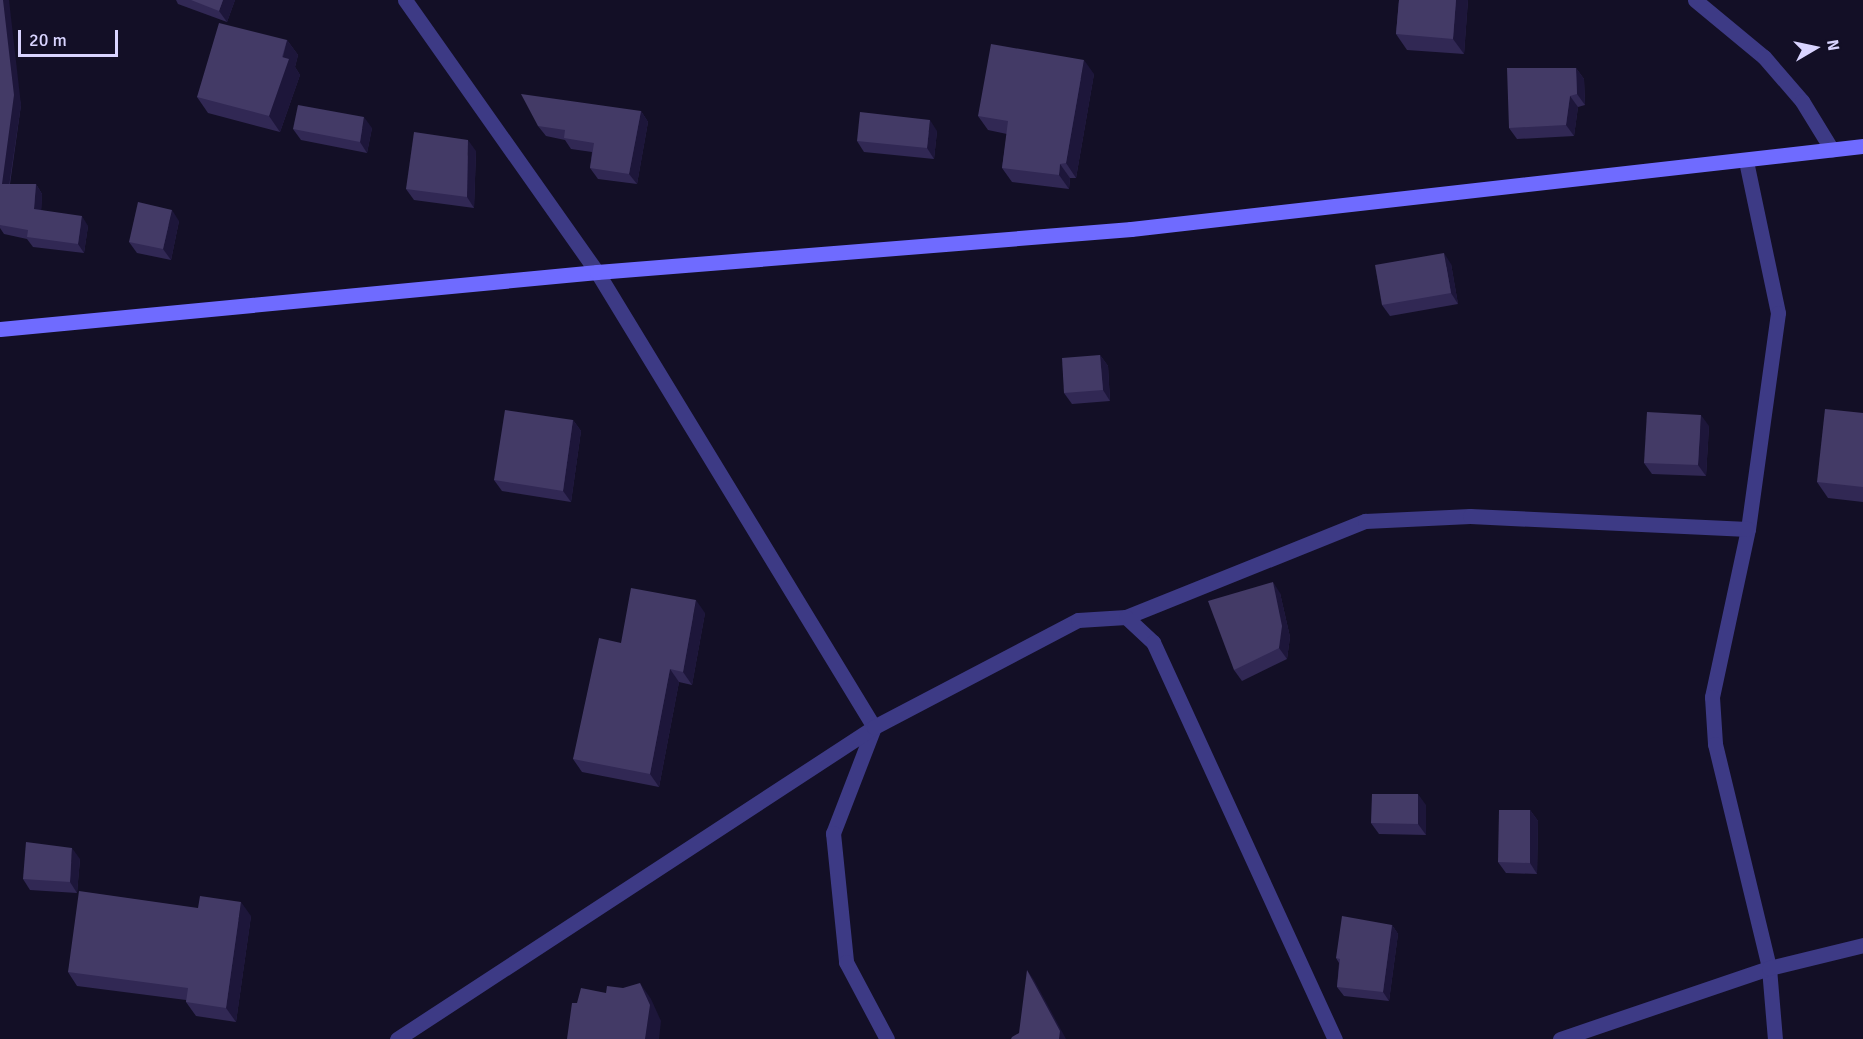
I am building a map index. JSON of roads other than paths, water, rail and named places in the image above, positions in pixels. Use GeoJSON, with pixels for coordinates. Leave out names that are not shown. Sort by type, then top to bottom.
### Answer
{"type":"FeatureCollection","features":[{"type":"Feature","properties":{"kind":"street"},"geometry":{"type":"LineString","coordinates":[[405,0],[597,272],[874,727]]}},
{"type":"Feature","properties":{"kind":"street"},"geometry":{"type":"LineString","coordinates":[[1695,0],[1764,57],[1802,101],[1832,150]]}},
{"type":"Feature","properties":{"kind":"street"},"geometry":{"type":"LineString","coordinates":[[0,329],[597,272],[1131,229],[1863,146]]}},
{"type":"Feature","properties":{"kind":"street"},"geometry":{"type":"LineString","coordinates":[[1746,161],[1778,313],[1748,529],[1712,697],[1715,744],[1769,968],[1775,1039]]}},
{"type":"Feature","properties":{"kind":"street"},"geometry":{"type":"LineString","coordinates":[[397,1039],[874,727],[1078,620],[1126,616],[1365,521],[1470,516],[1748,529]]}},
{"type":"Feature","properties":{"kind":"street"},"geometry":{"type":"LineString","coordinates":[[1126,616],[1153,642],[1335,1039]]}},
{"type":"Feature","properties":{"kind":"street"},"geometry":{"type":"LineString","coordinates":[[874,727],[833,833],[846,962],[887,1039]]}},
{"type":"Feature","properties":{"kind":"street"},"geometry":{"type":"LineString","coordinates":[[1560,1039],[1769,968],[1863,945]]}}]}
